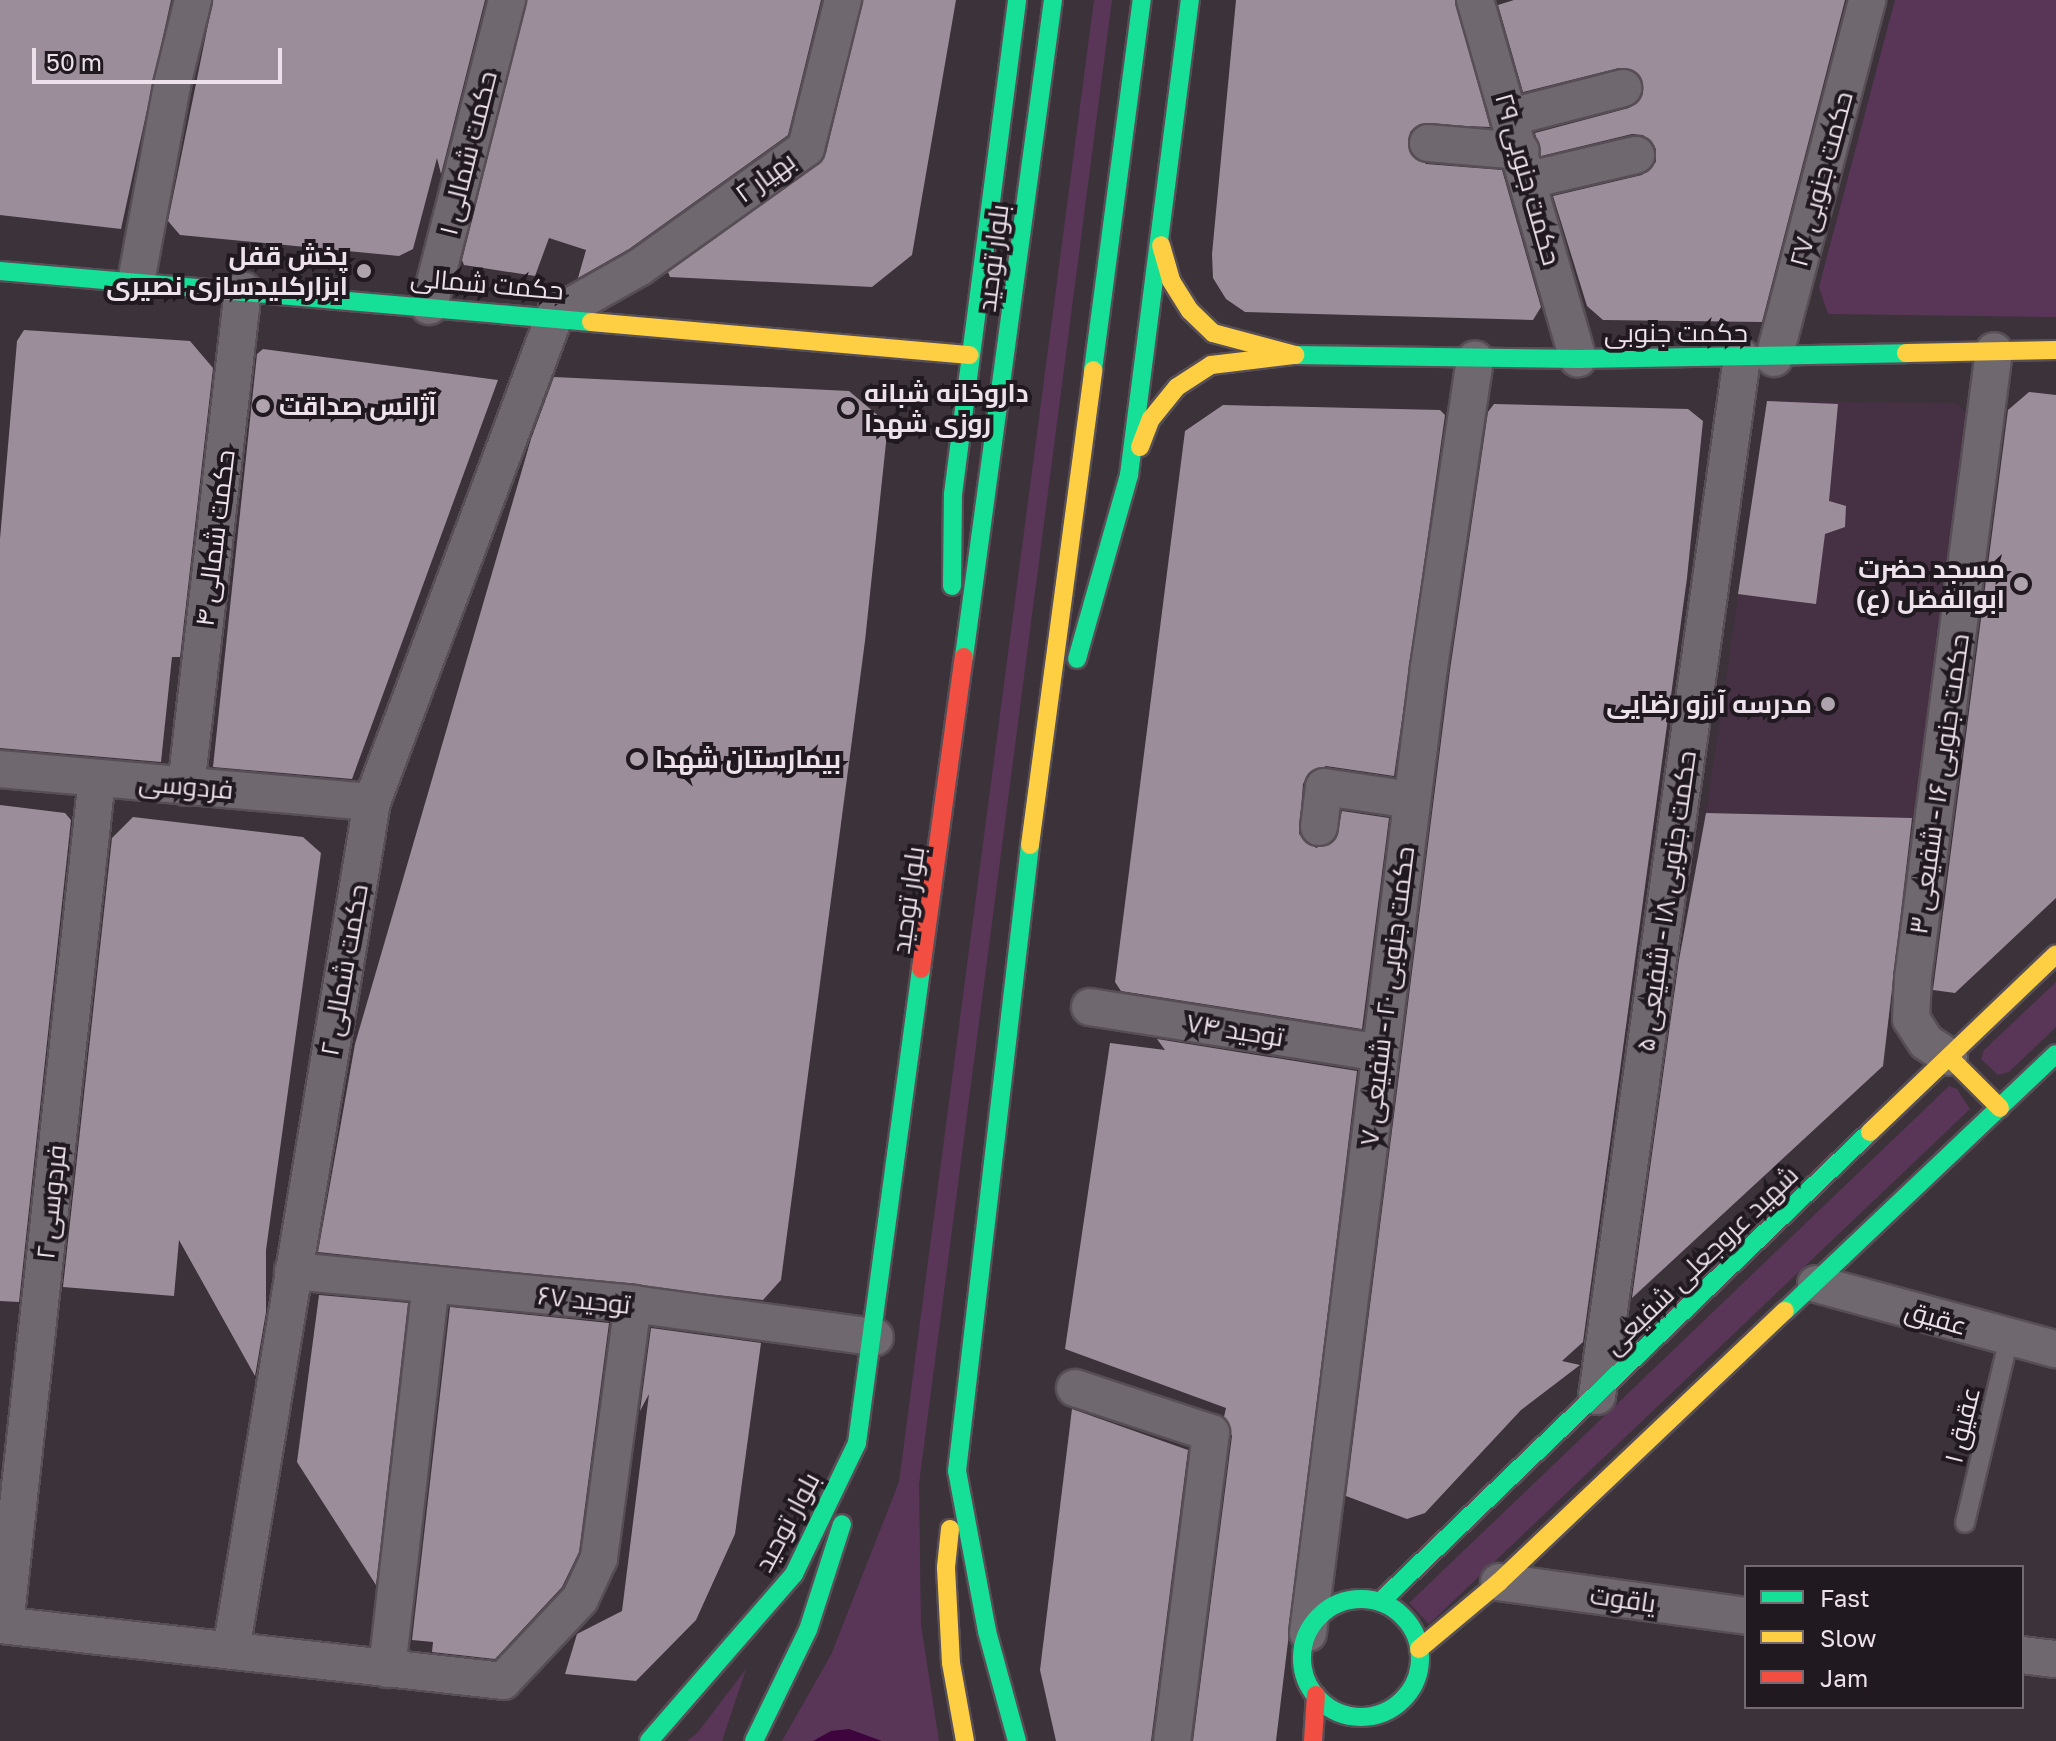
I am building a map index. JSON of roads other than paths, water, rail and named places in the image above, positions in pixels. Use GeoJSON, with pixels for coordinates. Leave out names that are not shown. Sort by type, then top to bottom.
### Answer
{"type":"FeatureCollection","features":[{"type":"Feature","properties":{"kind":"main road"},"geometry":{"type":"LineString","coordinates":[[950,785],[953,494],[1017,0]]}},
{"type":"Feature","properties":{"kind":"main road","name":"بلوار توحید"},"geometry":{"type":"LineString","coordinates":[[649,1741],[794,1574],[857,1443],[875,1337],[950,785],[1053,0]]}},
{"type":"Feature","properties":{"kind":"main road"},"geometry":{"type":"LineString","coordinates":[[965,1741],[951,1663],[946,1568],[1034,808],[1142,0]]}},
{"type":"Feature","properties":{"kind":"main road"},"geometry":{"type":"LineString","coordinates":[[1129,475],[1190,0]]}},
{"type":"Feature","properties":{"kind":"main road"},"geometry":{"type":"LineString","coordinates":[[1159,241],[1171,280],[1190,311],[1213,333],[1295,355]]}},
{"type":"Feature","properties":{"kind":"main road","name":"حکمت شمالی"},"geometry":{"type":"LineString","coordinates":[[1,278],[136,282],[243,290],[555,315],[970,355]]}},
{"type":"Feature","properties":{"kind":"main road","name":"حکمت جنوبی"},"geometry":{"type":"LineString","coordinates":[[1295,355],[1475,359],[1758,358],[2056,350]]}},
{"type":"Feature","properties":{"kind":"main road"},"geometry":{"type":"LineString","coordinates":[[1034,808],[1129,475],[1151,419],[1177,387],[1211,365],[1295,355]]}},
{"type":"Feature","properties":{"kind":"main road","name":"شهید عروجعلی شفیعی"},"geometry":{"type":"LineString","coordinates":[[1380,1602],[2056,954]]}},
{"type":"Feature","properties":{"kind":"main road"},"geometry":{"type":"LineString","coordinates":[[1949,1057],[2000,1108]]}},
{"type":"Feature","properties":{"kind":"main road"},"geometry":{"type":"LineString","coordinates":[[1419,1649],[1499,1582],[2052,1062]]}},
{"type":"Feature","properties":{"kind":"main road"},"geometry":{"type":"LineString","coordinates":[[754,1741],[808,1630],[839,1542],[857,1443]]}},
{"type":"Feature","properties":{"kind":"main road"},"geometry":{"type":"LineString","coordinates":[[957,1471],[987,1631],[1017,1741]]}},
{"type":"Feature","properties":{"kind":"main road"},"geometry":{"type":"LineString","coordinates":[[1354,1599],[1380,1602],[1407,1620],[1419,1649],[1418,1676],[1409,1693],[1396,1707],[1359,1718],[1340,1714],[1316,1695],[1303,1671],[1308,1633],[1335,1605],[1354,1599]]}},
{"type":"Feature","properties":{"kind":"main road"},"geometry":{"type":"LineString","coordinates":[[1313,1741],[1316,1695]]}},
{"type":"Feature","properties":{"kind":"main road"},"geometry":{"type":"LineString","coordinates":[[1359,1718],[1362,1741]]}},
{"type":"Feature","properties":{"kind":"street"},"geometry":{"type":"LineString","coordinates":[[136,282],[172,85],[193,0]]}},
{"type":"Feature","properties":{"kind":"street","name":"حکمت شمالی ۱"},"geometry":{"type":"LineString","coordinates":[[429,306],[507,0]]}},
{"type":"Feature","properties":{"kind":"street","name":"بهیار ۲"},"geometry":{"type":"LineString","coordinates":[[555,315],[640,267],[806,148],[843,0]]}},
{"type":"Feature","properties":{"kind":"street","name":"حکمت جنوبی ۲۹"},"geometry":{"type":"LineString","coordinates":[[1475,0],[1525,165],[1578,359]]}},
{"type":"Feature","properties":{"kind":"street","name":"حکمت جنوبی ۲۷"},"geometry":{"type":"LineString","coordinates":[[1758,358],[1867,0]]}},
{"type":"Feature","properties":{"kind":"street"},"geometry":{"type":"LineString","coordinates":[[1511,117],[1623,88]]}},
{"type":"Feature","properties":{"kind":"street"},"geometry":{"type":"LineString","coordinates":[[1428,143],[1525,165],[1636,155]]}},
{"type":"Feature","properties":{"kind":"street","name":"حکمت شمالی ۴"},"geometry":{"type":"LineString","coordinates":[[186,787],[243,290]]}},
{"type":"Feature","properties":{"kind":"street","name":"حکمت شمالی ۲"},"geometry":{"type":"LineString","coordinates":[[231,1651],[372,802],[555,315]]}},
{"type":"Feature","properties":{"kind":"street","name":"حکمت جنوبی ۱۶ - شفیعی ۳"},"geometry":{"type":"LineString","coordinates":[[1949,1057],[1926,1042],[1911,1019],[1913,978],[1994,351]]}},
{"type":"Feature","properties":{"kind":"street","name":"حکمت جنوبی ۱۸ - شفیعی ۵"},"geometry":{"type":"LineString","coordinates":[[1597,1396],[1758,358]]}},
{"type":"Feature","properties":{"kind":"street","name":"حکمت جنوبی ۲۰ - شفیعی ۷"},"geometry":{"type":"LineString","coordinates":[[1308,1633],[1412,800],[1475,359]]}},
{"type":"Feature","properties":{"kind":"street","name":"فردوسی"},"geometry":{"type":"LineString","coordinates":[[0,769],[372,802]]}},
{"type":"Feature","properties":{"kind":"street","name":"فردوسی ۲"},"geometry":{"type":"LineString","coordinates":[[2,1625],[97,778]]}},
{"type":"Feature","properties":{"kind":"street"},"geometry":{"type":"LineString","coordinates":[[1319,827],[1324,787],[1412,800]]}},
{"type":"Feature","properties":{"kind":"street","name":"توحید ۷۴"},"geometry":{"type":"LineString","coordinates":[[1090,1007],[1380,1053]]}},
{"type":"Feature","properties":{"kind":"street","name":"توحید ۶۷"},"geometry":{"type":"LineString","coordinates":[[293,1271],[633,1304],[875,1337]]}},
{"type":"Feature","properties":{"kind":"street","name":"عقیق"},"geometry":{"type":"LineString","coordinates":[[1816,1284],[2009,1339],[2056,1349]]}},
{"type":"Feature","properties":{"kind":"street"},"geometry":{"type":"LineString","coordinates":[[387,1669],[431,1285]]}},
{"type":"Feature","properties":{"kind":"street"},"geometry":{"type":"LineString","coordinates":[[2,1625],[503,1681],[580,1599],[599,1558],[633,1304]]}},
{"type":"Feature","properties":{"kind":"street"},"geometry":{"type":"LineString","coordinates":[[1075,1388],[1211,1433],[1172,1741]]}},
{"type":"Feature","properties":{"kind":"street","name":"یاقوت"},"geometry":{"type":"LineString","coordinates":[[1499,1582],[1744,1616]]}},
{"type":"Feature","properties":{"kind":"street"},"geometry":{"type":"LineString","coordinates":[[2024,1655],[2056,1659]]}},
{"type":"Feature","properties":{"kind":"lane","name":"عقیق ۱"},"geometry":{"type":"LineString","coordinates":[[1965,1523],[2009,1339]]}},
{"type":"Feature","properties":{"kind":"place","name":"پخش قفل ابزارکلیدسازی نصیری"},"geometry":{"type":"Point","coordinates":[364,271]}},
{"type":"Feature","properties":{"kind":"place","name":"آژانس صداقت"},"geometry":{"type":"Point","coordinates":[263,406]}},
{"type":"Feature","properties":{"kind":"place","name":"داروخانه شبانه روزی شهدا"},"geometry":{"type":"Point","coordinates":[848,408]}},
{"type":"Feature","properties":{"kind":"place","name":"مسجد حضرت ابوالفضل (ع)"},"geometry":{"type":"Point","coordinates":[2021,584]}},
{"type":"Feature","properties":{"kind":"place","name":"مدرسه آرزو رضایی"},"geometry":{"type":"Point","coordinates":[1828,704]}},
{"type":"Feature","properties":{"kind":"place","name":"بیمارستان شهدا"},"geometry":{"type":"Point","coordinates":[637,759]}}]}
